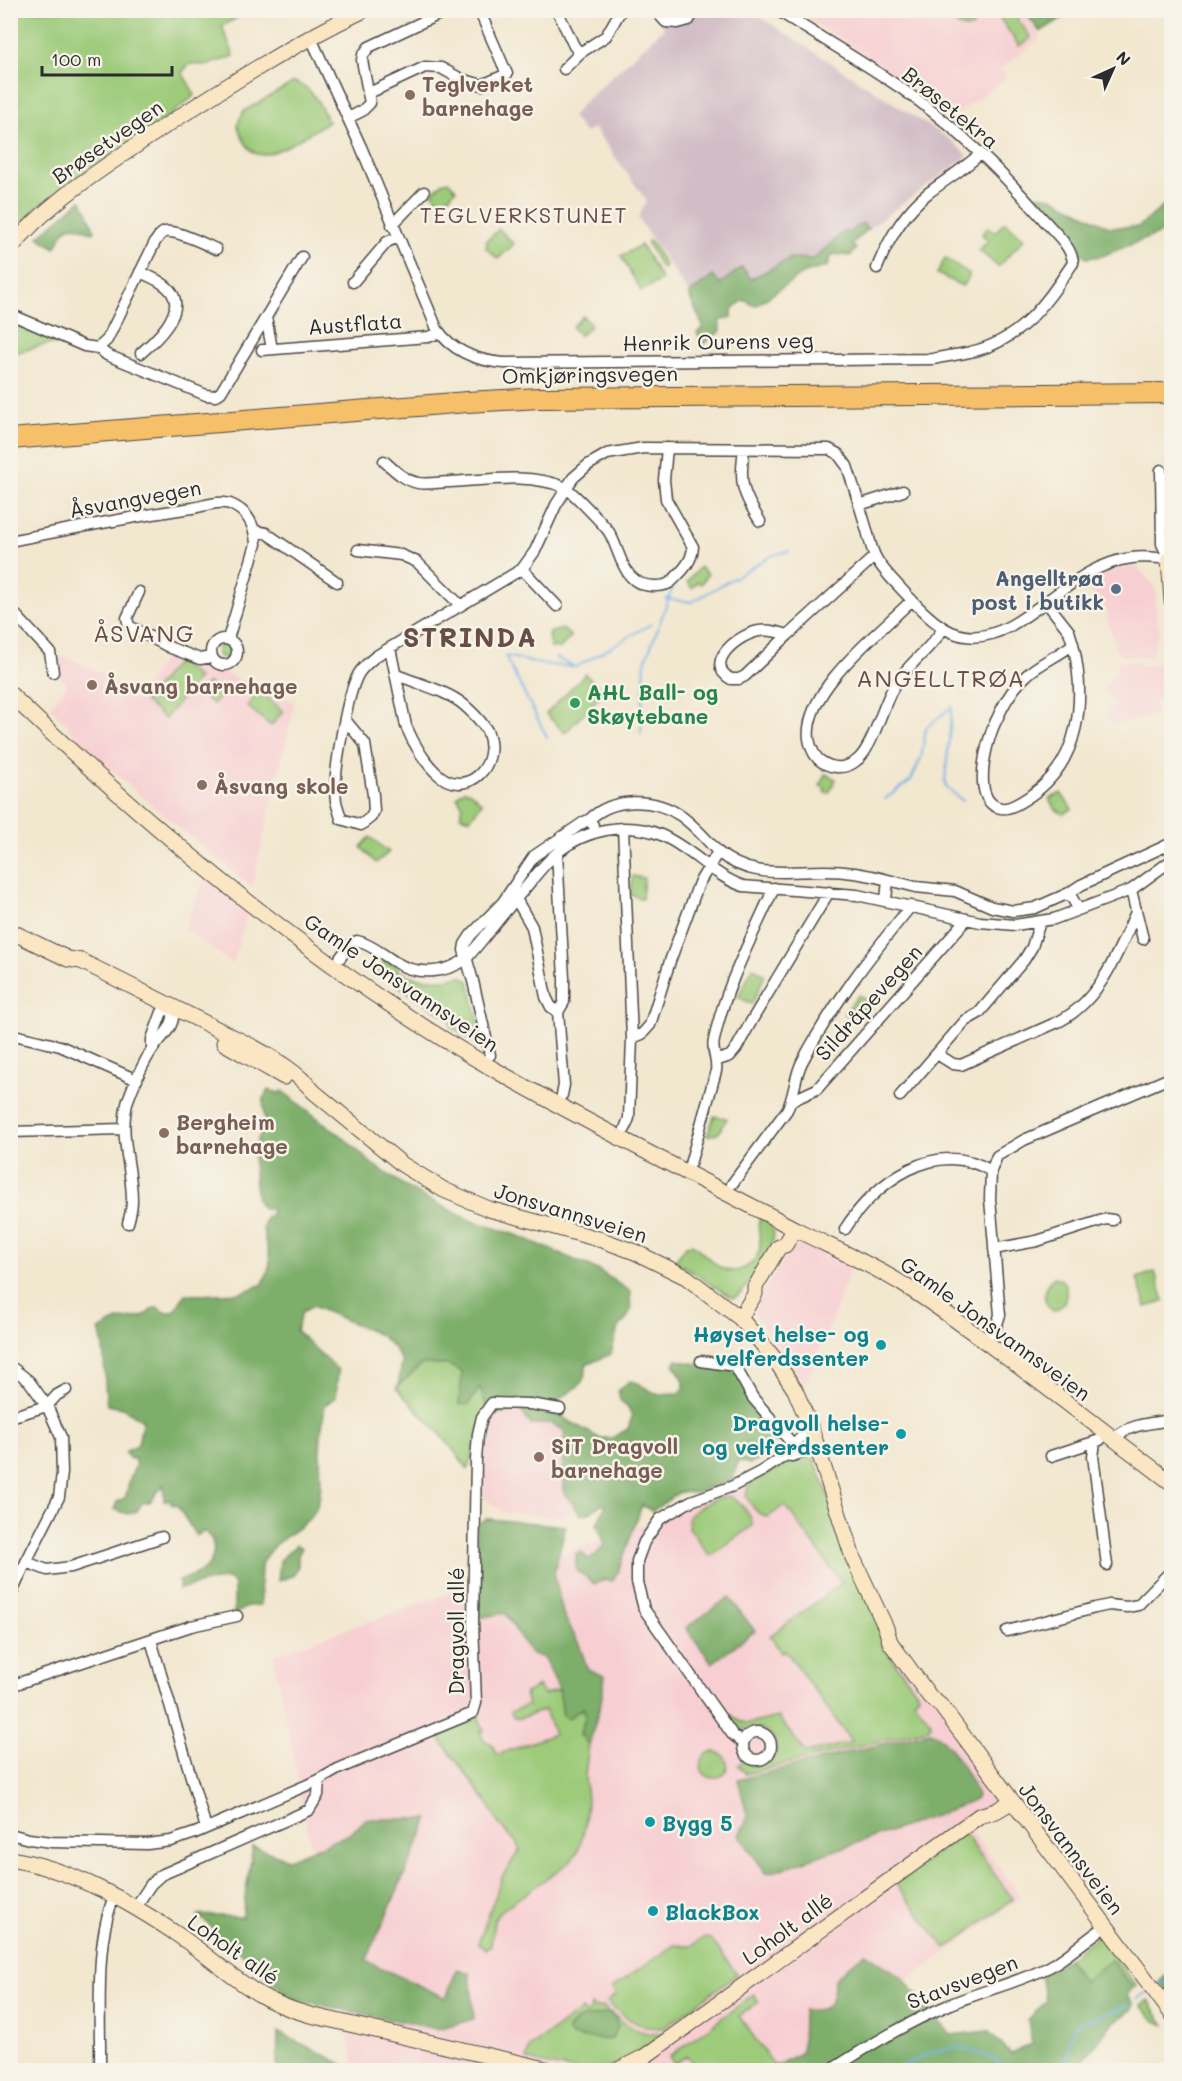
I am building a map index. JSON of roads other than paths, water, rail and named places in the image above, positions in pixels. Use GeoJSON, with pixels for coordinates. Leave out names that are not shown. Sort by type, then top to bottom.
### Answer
{"type":"FeatureCollection","features":[{"type":"Feature","properties":{"kind":"highway","name":"Omkjøringsvegen"},"geometry":{"type":"LineString","coordinates":[[10,439],[540,398],[1172,393]]}},
{"type":"Feature","properties":{"kind":"highway","name":"Omkjøringsvegen"},"geometry":{"type":"LineString","coordinates":[[10,450],[540,411],[1172,405]]}},
{"type":"Feature","properties":{"kind":"street","name":"Brøsetvegen"},"geometry":{"type":"LineString","coordinates":[[10,249],[42,214],[101,169],[192,108],[311,38],[364,10]]}},
{"type":"Feature","properties":{"kind":"street"},"geometry":{"type":"LineString","coordinates":[[348,118],[362,111],[370,103],[362,60],[369,47],[448,10]]}},
{"type":"Feature","properties":{"kind":"street"},"geometry":{"type":"LineString","coordinates":[[369,93],[425,67],[441,68],[461,79],[482,85],[507,74],[479,10]]}},
{"type":"Feature","properties":{"kind":"street"},"geometry":{"type":"LineString","coordinates":[[557,10],[574,46],[580,53]]}},
{"type":"Feature","properties":{"kind":"street"},"geometry":{"type":"LineString","coordinates":[[564,69],[580,53],[606,36],[621,10]]}},
{"type":"Feature","properties":{"kind":"street"},"geometry":{"type":"LineString","coordinates":[[654,10],[666,22],[678,23],[689,20],[695,10]]}},
{"type":"Feature","properties":{"kind":"street","name":"Brøsetekra"},"geometry":{"type":"LineString","coordinates":[[777,10],[904,90],[951,127],[1010,182],[1073,255],[1073,263]]}},
{"type":"Feature","properties":{"kind":"street","name":"Henrik Ourens veg"},"geometry":{"type":"LineString","coordinates":[[311,38],[348,118],[440,333],[470,356],[504,363],[933,358],[972,352],[998,342],[1020,329],[1040,310],[1073,263]]}},
{"type":"Feature","properties":{"kind":"street"},"geometry":{"type":"LineString","coordinates":[[877,268],[889,241],[906,216],[926,195],[980,154]]}},
{"type":"Feature","properties":{"kind":"street"},"geometry":{"type":"LineString","coordinates":[[392,225],[424,192]]}},
{"type":"Feature","properties":{"kind":"street"},"geometry":{"type":"LineString","coordinates":[[98,348],[107,340],[161,234],[167,232],[188,237],[216,249]]}},
{"type":"Feature","properties":{"kind":"street"},"geometry":{"type":"LineString","coordinates":[[353,282],[387,242],[398,237]]}},
{"type":"Feature","properties":{"kind":"street"},"geometry":{"type":"LineString","coordinates":[[10,314],[84,346],[98,348],[100,352],[206,395],[215,396],[221,392],[302,257]]}},
{"type":"Feature","properties":{"kind":"street"},"geometry":{"type":"LineString","coordinates":[[140,272],[163,284],[172,293],[174,301],[173,313],[167,326],[141,353]]}},
{"type":"Feature","properties":{"kind":"street","name":"Austflata"},"geometry":{"type":"LineString","coordinates":[[266,317],[267,349],[418,338],[440,333]]}},
{"type":"Feature","properties":{"kind":"street"},"geometry":{"type":"LineString","coordinates":[[346,721],[365,744],[372,785],[374,812],[366,823],[361,825],[341,819],[336,801],[336,775],[351,692],[360,672],[376,656],[522,569],[535,551],[566,487],[588,465],[607,454],[642,448],[829,449],[838,454],[847,466],[875,556],[890,577],[912,600],[943,629],[959,635],[978,637],[990,635],[1046,602],[1084,574],[1106,564],[1135,557],[1170,559]]}},
{"type":"Feature","properties":{"kind":"street"},"geometry":{"type":"LineString","coordinates":[[384,461],[402,476],[420,484],[526,478],[566,487],[608,531],[621,564],[632,579],[637,583],[660,586],[669,584],[685,568],[692,556],[693,547],[666,499],[664,480],[667,448]]}},
{"type":"Feature","properties":{"kind":"street"},"geometry":{"type":"LineString","coordinates":[[744,449],[740,472],[744,496],[760,521]]}},
{"type":"Feature","properties":{"kind":"street"},"geometry":{"type":"LineString","coordinates":[[1161,470],[1162,544],[1170,559],[1172,602]]}},
{"type":"Feature","properties":{"kind":"street"},"geometry":{"type":"LineString","coordinates":[[860,505],[903,491]]}},
{"type":"Feature","properties":{"kind":"street","name":"Åsvangvegen"},"geometry":{"type":"LineString","coordinates":[[10,541],[218,503],[228,504],[245,514],[255,531],[266,532],[337,582]]}},
{"type":"Feature","properties":{"kind":"street"},"geometry":{"type":"LineString","coordinates":[[228,639],[256,544],[255,531]]}},
{"type":"Feature","properties":{"kind":"street"},"geometry":{"type":"LineString","coordinates":[[358,550],[401,555],[417,562],[460,605]]}},
{"type":"Feature","properties":{"kind":"street"},"geometry":{"type":"LineString","coordinates":[[788,635],[772,631],[753,633],[722,655],[719,661],[721,669],[731,679],[742,677],[875,556]]}},
{"type":"Feature","properties":{"kind":"street"},"geometry":{"type":"LineString","coordinates":[[522,569],[557,606]]}},
{"type":"Feature","properties":{"kind":"street"},"geometry":{"type":"LineString","coordinates":[[140,592],[127,618],[129,626],[171,648],[200,659],[212,657]]}},
{"type":"Feature","properties":{"kind":"street"},"geometry":{"type":"LineString","coordinates":[[912,600],[839,671],[819,698],[809,727],[811,748],[817,758],[828,765],[840,768],[860,758],[867,748],[880,713],[893,688],[907,668],[943,629]]}},
{"type":"Feature","properties":{"kind":"street"},"geometry":{"type":"LineString","coordinates":[[1046,602],[1069,631],[1073,644],[1080,676],[1075,729],[1060,767],[1050,780],[1014,805],[1003,809],[991,804],[984,795],[983,779],[989,742],[1006,700],[1029,673],[1073,644]]}},
{"type":"Feature","properties":{"kind":"street"},"geometry":{"type":"LineString","coordinates":[[10,609],[50,652],[53,672]]}},
{"type":"Feature","properties":{"kind":"street"},"geometry":{"type":"LineString","coordinates":[[222,639],[228,639],[233,642],[238,651],[233,662],[222,665],[212,657],[213,645],[222,639]]}},
{"type":"Feature","properties":{"kind":"street"},"geometry":{"type":"LineString","coordinates":[[390,648],[406,726],[430,766],[440,776],[454,782],[471,780],[483,772],[491,752],[487,730],[463,704],[397,675]]}},
{"type":"Feature","properties":{"kind":"street","name":"Gamle Jonsvannsveien"},"geometry":{"type":"LineString","coordinates":[[10,694],[139,812],[230,888],[328,963],[417,1023],[504,1075],[789,1226],[878,1269],[927,1299],[985,1341],[1105,1438],[1172,1483]]}},
{"type":"Feature","properties":{"kind":"street"},"geometry":{"type":"LineString","coordinates":[[490,1055],[465,954],[467,940],[503,902],[534,856],[606,808],[624,803],[647,803],[674,811],[691,824],[718,852],[730,861],[749,869],[774,873],[852,872],[909,885],[956,891],[992,908],[1013,911],[1048,904],[1085,883],[1172,843]]}},
{"type":"Feature","properties":{"kind":"street"},"geometry":{"type":"LineString","coordinates":[[589,820],[598,831]]}},
{"type":"Feature","properties":{"kind":"street"},"geometry":{"type":"LineString","coordinates":[[623,828],[632,1038],[629,1118],[625,1129]]}},
{"type":"Feature","properties":{"kind":"street"},"geometry":{"type":"LineString","coordinates":[[340,958],[350,945],[357,941],[368,945],[398,964],[425,971],[442,971],[458,965],[465,954],[557,853],[575,840],[598,831],[623,828],[660,835],[683,847],[726,879],[743,886],[829,892],[886,900],[967,919],[1006,925],[1054,919],[1078,908],[1131,890],[1172,860]]}},
{"type":"Feature","properties":{"kind":"street"},"geometry":{"type":"LineString","coordinates":[[632,1038],[639,1036],[648,1028],[701,878],[718,852]]}},
{"type":"Feature","properties":{"kind":"street"},"geometry":{"type":"LineString","coordinates":[[557,853],[564,1002],[558,1012],[564,1080],[562,1095]]}},
{"type":"Feature","properties":{"kind":"street"},"geometry":{"type":"LineString","coordinates":[[886,900],[888,880]]}},
{"type":"Feature","properties":{"kind":"street"},"geometry":{"type":"LineString","coordinates":[[690,1164],[718,1060],[713,1045],[724,1004],[774,888]]}},
{"type":"Feature","properties":{"kind":"street"},"geometry":{"type":"LineString","coordinates":[[1131,890],[1143,939]]}},
{"type":"Feature","properties":{"kind":"street"},"geometry":{"type":"LineString","coordinates":[[718,1060],[727,1058],[734,1052],[829,892]]}},
{"type":"Feature","properties":{"kind":"street"},"geometry":{"type":"LineString","coordinates":[[1069,893],[1078,908]]}},
{"type":"Feature","properties":{"kind":"street"},"geometry":{"type":"LineString","coordinates":[[516,899],[530,922],[546,997],[551,1007],[558,1012]]}},
{"type":"Feature","properties":{"kind":"street","name":"Sildråpevegen"},"geometry":{"type":"LineString","coordinates":[[732,1184],[791,1101],[797,1073],[825,1022],[864,964],[911,906]]}},
{"type":"Feature","properties":{"kind":"street"},"geometry":{"type":"LineString","coordinates":[[937,1054],[953,1064],[962,1065],[1060,1022],[1079,1009],[1112,966],[1136,912]]}},
{"type":"Feature","properties":{"kind":"street","name":"Sildråpevegen"},"geometry":{"type":"LineString","coordinates":[[791,1101],[817,1089],[967,919]]}},
{"type":"Feature","properties":{"kind":"street"},"geometry":{"type":"LineString","coordinates":[[900,1096],[964,1021],[980,1013],[1024,960],[1032,947],[1040,922]]}},
{"type":"Feature","properties":{"kind":"street","name":"Jonsvannsveien"},"geometry":{"type":"LineString","coordinates":[[10,931],[68,959],[77,967],[170,1012],[264,1053],[306,1082],[314,1092],[403,1165],[444,1190],[489,1209],[602,1240],[635,1252],[686,1277],[735,1314],[785,1374],[802,1404],[853,1558],[886,1628],[897,1639],[936,1694],[940,1706],[1172,2014]]}},
{"type":"Feature","properties":{"kind":"street"},"geometry":{"type":"LineString","coordinates":[[128,1223],[132,1202],[123,1128],[129,1098],[152,1049],[152,1039],[170,1012]]}},
{"type":"Feature","properties":{"kind":"street"},"geometry":{"type":"LineString","coordinates":[[10,1034],[60,1046],[137,1080]]}},
{"type":"Feature","properties":{"kind":"street"},"geometry":{"type":"LineString","coordinates":[[985,1341],[996,1327],[1000,1315],[990,1199],[991,1171],[997,1156],[1017,1143],[1172,1077]]}},
{"type":"Feature","properties":{"kind":"street"},"geometry":{"type":"LineString","coordinates":[[10,1132],[123,1128]]}},
{"type":"Feature","properties":{"kind":"street"},"geometry":{"type":"LineString","coordinates":[[845,1229],[859,1208],[878,1191],[915,1165],[939,1158],[976,1162],[991,1171]]}},
{"type":"Feature","properties":{"kind":"street"},"geometry":{"type":"LineString","coordinates":[[994,1249],[1037,1241],[1106,1219],[1113,1220]]}},
{"type":"Feature","properties":{"kind":"street"},"geometry":{"type":"LineString","coordinates":[[735,1314],[748,1289],[755,1287],[778,1247],[777,1240],[789,1226]]}},
{"type":"Feature","properties":{"kind":"street"},"geometry":{"type":"LineString","coordinates":[[701,1361],[735,1366],[753,1398],[790,1441]]}},
{"type":"Feature","properties":{"kind":"street"},"geometry":{"type":"LineString","coordinates":[[10,1368],[29,1381],[47,1406],[61,1437],[62,1473],[58,1497],[10,1597]]}},
{"type":"Feature","properties":{"kind":"street"},"geometry":{"type":"LineString","coordinates":[[10,1417],[47,1406],[57,1395],[66,1390]]}},
{"type":"Feature","properties":{"kind":"street","name":"Dragvoll allé"},"geometry":{"type":"LineString","coordinates":[[10,1834],[52,1842],[147,1844],[171,1841],[207,1828],[319,1780],[338,1769],[473,1713],[476,1703],[473,1622],[475,1490],[478,1434],[482,1417],[492,1403],[520,1403],[560,1409]]}},
{"type":"Feature","properties":{"kind":"street"},"geometry":{"type":"LineString","coordinates":[[1051,1456],[1127,1430],[1172,1420]]}},
{"type":"Feature","properties":{"kind":"street"},"geometry":{"type":"LineString","coordinates":[[743,1743],[732,1734],[644,1609],[637,1582],[637,1561],[644,1542],[660,1519],[691,1501],[734,1486],[762,1471],[786,1455],[788,1449],[811,1428]]}},
{"type":"Feature","properties":{"kind":"street"},"geometry":{"type":"LineString","coordinates":[[1105,1438],[1093,1456],[1107,1565]]}},
{"type":"Feature","properties":{"kind":"street"},"geometry":{"type":"LineString","coordinates":[[786,1455],[792,1456],[818,1448]]}},
{"type":"Feature","properties":{"kind":"street"},"geometry":{"type":"LineString","coordinates":[[26,1562],[47,1570],[71,1567],[162,1537]]}},
{"type":"Feature","properties":{"kind":"street"},"geometry":{"type":"LineString","coordinates":[[1007,1631],[1109,1605],[1127,1607],[1138,1605],[1172,1570]]}},
{"type":"Feature","properties":{"kind":"street"},"geometry":{"type":"LineString","coordinates":[[10,1686],[191,1626],[237,1616]]}},
{"type":"Feature","properties":{"kind":"street"},"geometry":{"type":"LineString","coordinates":[[151,1640],[207,1828]]}},
{"type":"Feature","properties":{"kind":"street"},"geometry":{"type":"LineString","coordinates":[[135,1908],[151,1884],[161,1875],[309,1810],[318,1796],[319,1780]]}},
{"type":"Feature","properties":{"kind":"street","name":"Loholt allé"},"geometry":{"type":"LineString","coordinates":[[618,2070],[644,2057],[1007,1796]]}},
{"type":"Feature","properties":{"kind":"street","name":"Loholt allé"},"geometry":{"type":"LineString","coordinates":[[10,1859],[65,1874],[135,1908],[179,1936],[258,1994],[283,2007],[550,2070]]}},
{"type":"Feature","properties":{"kind":"street"},"geometry":{"type":"LineString","coordinates":[[100,2070],[102,1949],[108,1914],[114,1897]]}},
{"type":"Feature","properties":{"kind":"street","name":"Stavsvegen"},"geometry":{"type":"LineString","coordinates":[[831,2070],[906,2024],[953,2003],[1011,1984],[1052,1965],[1105,1927]]}},
{"type":"Feature","properties":{"kind":"waterway"},"geometry":{"type":"LineString","coordinates":[[666,599],[692,602],[773,555],[789,551]]}},
{"type":"Feature","properties":{"kind":"waterway"},"geometry":{"type":"LineString","coordinates":[[641,733],[645,662],[673,587]]}},
{"type":"Feature","properties":{"kind":"waterway"},"geometry":{"type":"LineString","coordinates":[[547,737],[505,656],[540,664],[576,667],[651,624]]}},
{"type":"Feature","properties":{"kind":"waterway"},"geometry":{"type":"LineString","coordinates":[[556,658],[575,667]]}},
{"type":"Feature","properties":{"kind":"waterway"},"geometry":{"type":"LineString","coordinates":[[952,706],[945,783],[947,788],[963,801]]}},
{"type":"Feature","properties":{"kind":"waterway"},"geometry":{"type":"LineString","coordinates":[[885,799],[911,780],[921,758],[926,728],[950,708]]}},
{"type":"Feature","properties":{"kind":"waterway"},"geometry":{"type":"LineString","coordinates":[[1156,1985],[1172,1980]]}},
{"type":"Feature","properties":{"kind":"waterway"},"geometry":{"type":"LineString","coordinates":[[1137,1999],[1147,1992]]}},
{"type":"Feature","properties":{"kind":"waterway"},"geometry":{"type":"LineString","coordinates":[[1063,2070],[1077,2024],[1130,2005]]}},
{"type":"Feature","properties":{"kind":"waterway"},"geometry":{"type":"LineString","coordinates":[[898,2070],[905,2064],[931,2053],[955,2048],[977,2052],[1012,2070],[1022,2066],[1031,2070]]}},
{"type":"Feature","properties":{"kind":"place","name":"Teglverket barnehage"},"geometry":{"type":"Point","coordinates":[410,95]}},
{"type":"Feature","properties":{"kind":"place","name":"Angelltrøa post i butikk"},"geometry":{"type":"Point","coordinates":[1116,589]}},
{"type":"Feature","properties":{"kind":"place","name":"Åsvang barnehage"},"geometry":{"type":"Point","coordinates":[92,685]}},
{"type":"Feature","properties":{"kind":"place","name":"AHL Ball- og Skøytebane"},"geometry":{"type":"Point","coordinates":[575,703]}},
{"type":"Feature","properties":{"kind":"place","name":"Åsvang skole"},"geometry":{"type":"Point","coordinates":[202,785]}},
{"type":"Feature","properties":{"kind":"place","name":"Bergheim barnehage"},"geometry":{"type":"Point","coordinates":[164,1133]}},
{"type":"Feature","properties":{"kind":"place","name":"Høyset helse- og velferdssenter"},"geometry":{"type":"Point","coordinates":[881,1345]}},
{"type":"Feature","properties":{"kind":"place","name":"Dragvoll helse- og velferdssenter"},"geometry":{"type":"Point","coordinates":[901,1434]}},
{"type":"Feature","properties":{"kind":"place","name":"SiT Dragvoll barnehage"},"geometry":{"type":"Point","coordinates":[539,1457]}},
{"type":"Feature","properties":{"kind":"place","name":"Bygg 5"},"geometry":{"type":"Point","coordinates":[650,1822]}},
{"type":"Feature","properties":{"kind":"place","name":"BlackBox"},"geometry":{"type":"Point","coordinates":[653,1911]}},
{"type":"Feature","properties":{"kind":"district","name":"TEGLVERKSTUNET"},"geometry":{"type":"Point","coordinates":[524,214]}},
{"type":"Feature","properties":{"kind":"district","name":"ÅSVANG"},"geometry":{"type":"Point","coordinates":[144,632]}},
{"type":"Feature","properties":{"kind":"district","name":"STRINDA"},"geometry":{"type":"Point","coordinates":[470,636]}},
{"type":"Feature","properties":{"kind":"district","name":"ANGELLTRØA"},"geometry":{"type":"Point","coordinates":[941,677]}}]}
